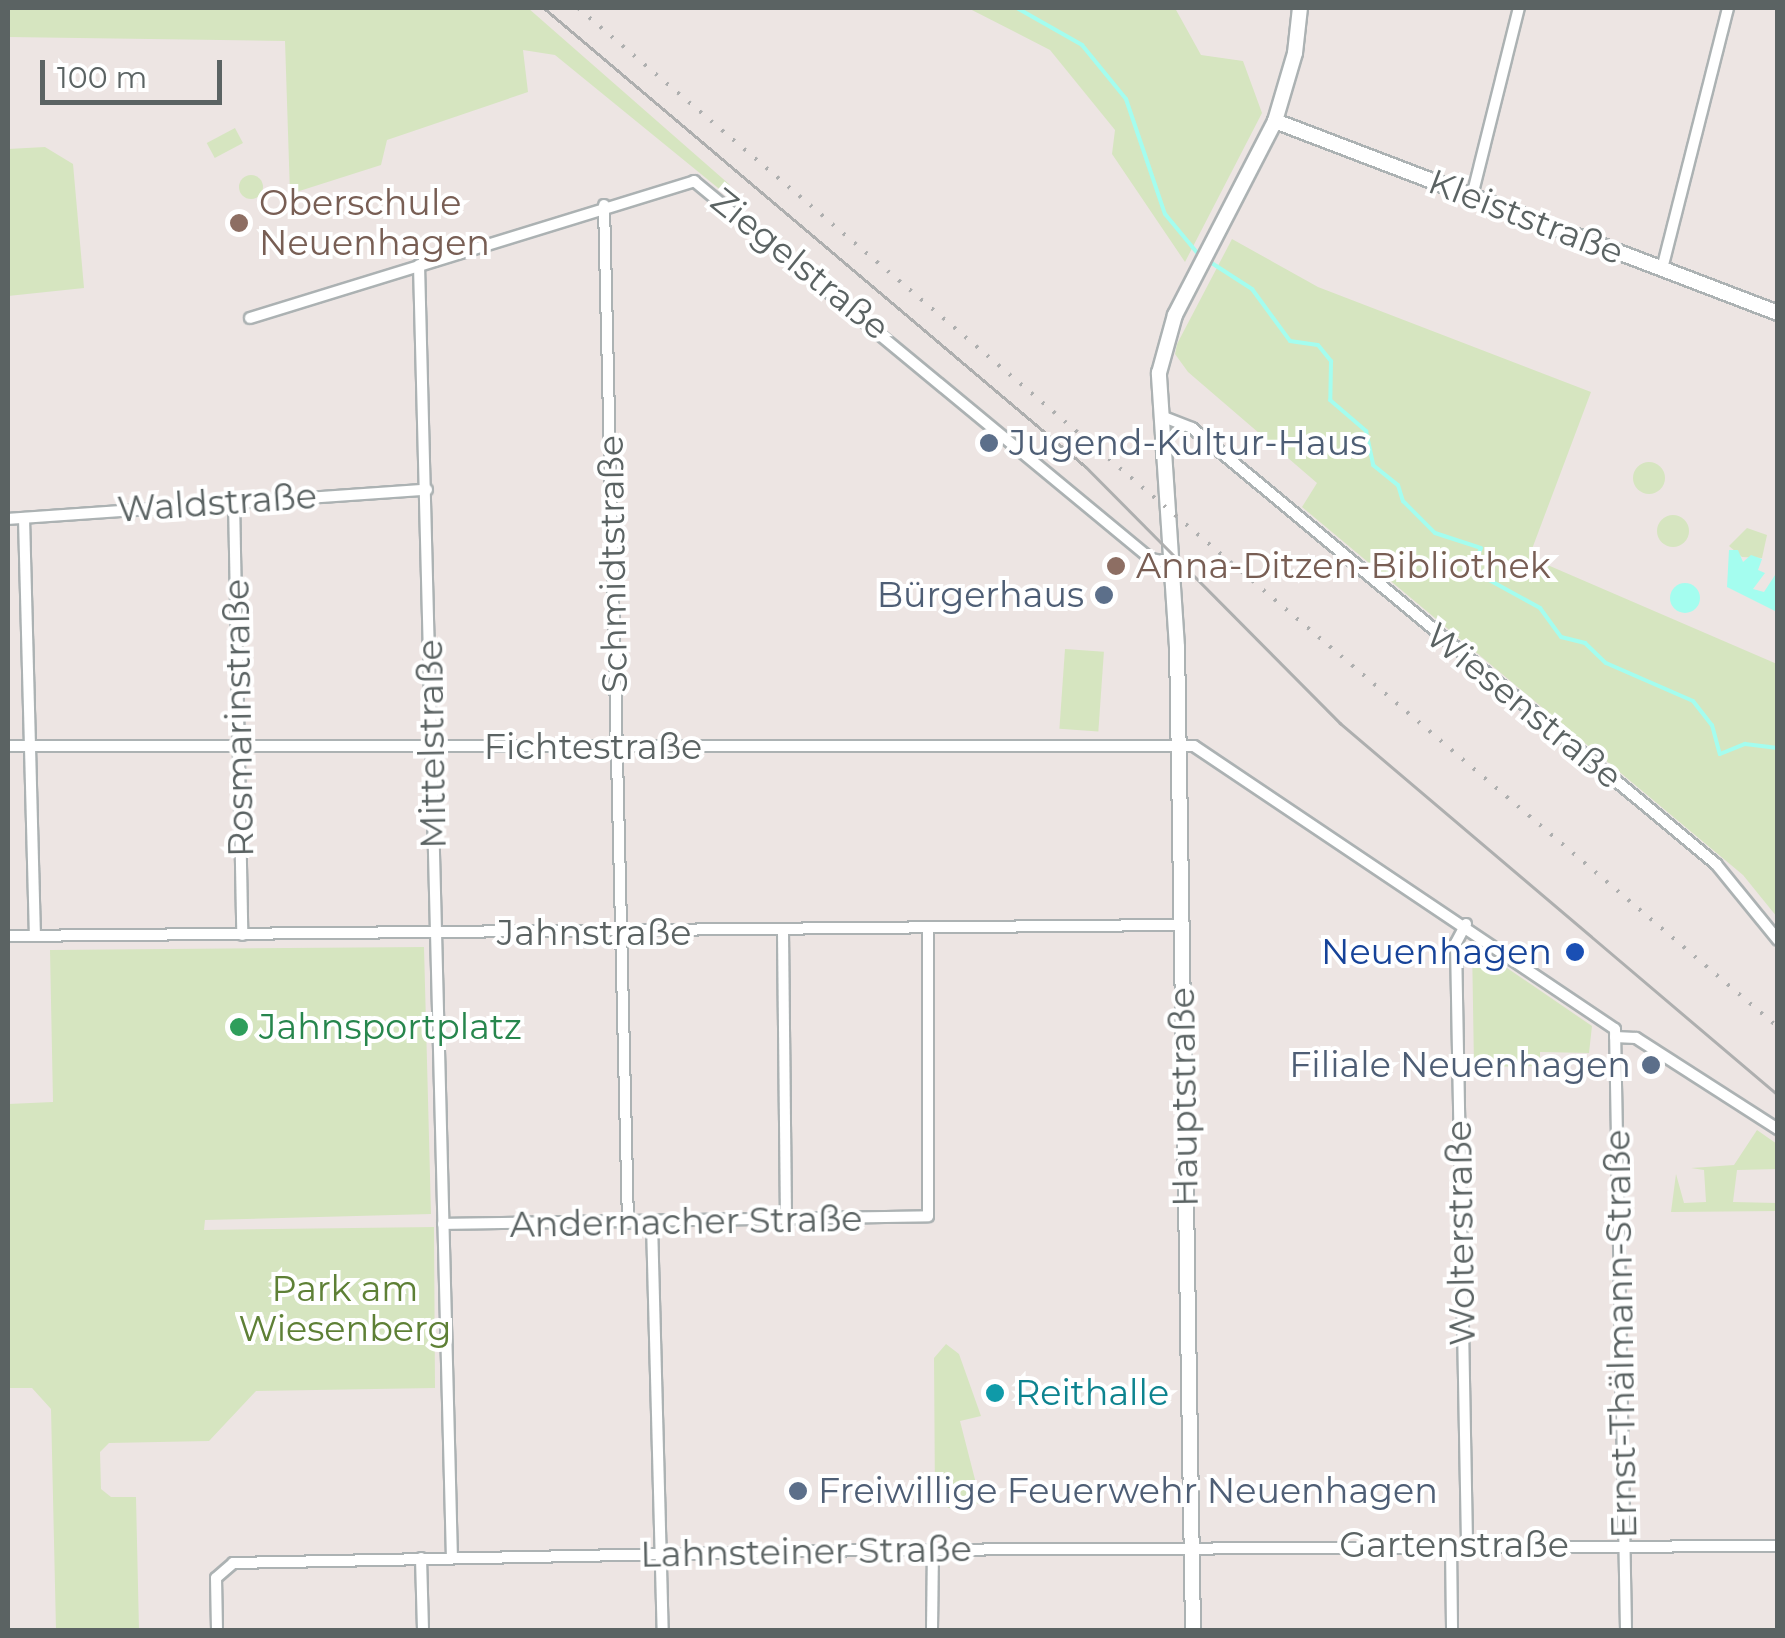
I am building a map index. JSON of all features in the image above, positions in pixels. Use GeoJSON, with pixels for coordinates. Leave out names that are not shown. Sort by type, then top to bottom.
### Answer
{"type":"FeatureCollection","features":[{"type":"Feature","properties":{"kind":"main road","name":"Hauptstraße"},"geometry":{"type":"LineString","coordinates":[[1193,1630],[1178,741],[1172,563],[1161,416],[1164,342],[1275,121],[1296,53],[1300,8]]}},
{"type":"Feature","properties":{"kind":"main road","name":"Kleiststraße"},"geometry":{"type":"LineString","coordinates":[[1275,121],[1778,313]]}},
{"type":"Feature","properties":{"kind":"street"},"geometry":{"type":"LineString","coordinates":[[1472,196],[1519,8]]}},
{"type":"Feature","properties":{"kind":"street"},"geometry":{"type":"LineString","coordinates":[[1662,269],[1728,8]]}},
{"type":"Feature","properties":{"kind":"street","name":"Ziegelstraße"},"geometry":{"type":"LineString","coordinates":[[250,318],[686,180],[703,184],[1151,559],[1172,563]]}},
{"type":"Feature","properties":{"kind":"street","name":"Schmidtstraße"},"geometry":{"type":"LineString","coordinates":[[604,205],[628,1223]]}},
{"type":"Feature","properties":{"kind":"street","name":"Mittelstraße"},"geometry":{"type":"LineString","coordinates":[[419,265],[452,1557]]}},
{"type":"Feature","properties":{"kind":"street","name":"Wiesenstraße"},"geometry":{"type":"LineString","coordinates":[[1161,416],[1192,428],[1716,864],[1778,940]]}},
{"type":"Feature","properties":{"kind":"street","name":"Waldstraße"},"geometry":{"type":"LineString","coordinates":[[8,519],[234,500],[427,490]]}},
{"type":"Feature","properties":{"kind":"street","name":"Rosmarinstraße"},"geometry":{"type":"LineString","coordinates":[[234,500],[242,935]]}},
{"type":"Feature","properties":{"kind":"street"},"geometry":{"type":"LineString","coordinates":[[24,518],[35,936]]}},
{"type":"Feature","properties":{"kind":"street"},"geometry":{"type":"LineString","coordinates":[[1178,741],[1233,771],[1611,1022],[1615,1037],[1636,1038],[1778,1129]]}},
{"type":"Feature","properties":{"kind":"street","name":"Fichtestraße"},"geometry":{"type":"LineString","coordinates":[[8,746],[618,749],[1178,741]]}},
{"type":"Feature","properties":{"kind":"street","name":"Wolterstraße"},"geometry":{"type":"LineString","coordinates":[[1466,924],[1456,944],[1467,1545]]}},
{"type":"Feature","properties":{"kind":"street","name":"Jahnstraße"},"geometry":{"type":"LineString","coordinates":[[8,936],[622,934],[1181,925]]}},
{"type":"Feature","properties":{"kind":"street","name":"Andernacher Straße"},"geometry":{"type":"LineString","coordinates":[[443,1224],[928,1216],[928,930]]}},
{"type":"Feature","properties":{"kind":"street"},"geometry":{"type":"LineString","coordinates":[[784,932],[786,1221]]}},
{"type":"Feature","properties":{"kind":"street","name":"Ernst-Thälmann-Straße"},"geometry":{"type":"LineString","coordinates":[[1615,1037],[1626,1630]]}},
{"type":"Feature","properties":{"kind":"street"},"geometry":{"type":"LineString","coordinates":[[652,1223],[663,1630]]}},
{"type":"Feature","properties":{"kind":"street"},"geometry":{"type":"LineString","coordinates":[[1451,1545],[1452,1630]]}},
{"type":"Feature","properties":{"kind":"street","name":"Gartenstraße"},"geometry":{"type":"LineString","coordinates":[[1192,1548],[1778,1546]]}},
{"type":"Feature","properties":{"kind":"street","name":"Lahnsteiner Straße"},"geometry":{"type":"LineString","coordinates":[[217,1630],[222,1567],[452,1557],[1192,1548]]}},
{"type":"Feature","properties":{"kind":"street"},"geometry":{"type":"LineString","coordinates":[[932,1630],[933,1550]]}},
{"type":"Feature","properties":{"kind":"street"},"geometry":{"type":"LineString","coordinates":[[420,1558],[423,1630]]}},
{"type":"Feature","properties":{"kind":"green space"},"geometry":{"type":"Polygon","coordinates":[[[8,8],[528,8],[730,185],[723,192],[555,55],[523,50],[528,92],[387,140],[381,165],[290,194],[285,41],[8,37],[8,8]]]}},
{"type":"Feature","properties":{"kind":"green space"},"geometry":{"type":"Polygon","coordinates":[[[968,8],[1175,8],[1201,55],[1243,61],[1262,113],[1185,262],[1112,154],[1115,130],[1050,50],[968,8]]]}},
{"type":"Feature","properties":{"kind":"green space"},"geometry":{"type":"Polygon","coordinates":[[[235,128],[243,143],[215,158],[207,143],[235,128]]]}},
{"type":"Feature","properties":{"kind":"green space"},"geometry":{"type":"Polygon","coordinates":[[[45,147],[73,164],[84,288],[8,296],[8,149],[45,147]]]}},
{"type":"Feature","properties":{"kind":"green space"},"geometry":{"type":"Polygon","coordinates":[[[251,175],[263,187],[251,199],[239,187],[251,175]]]}},
{"type":"Feature","properties":{"kind":"green space"},"geometry":{"type":"Polygon","coordinates":[[[1232,239],[1318,287],[1591,392],[1529,557],[1777,664],[1777,917],[1743,875],[1302,507],[1317,483],[1188,372],[1175,354],[1177,344],[1232,239]]]}},
{"type":"Feature","properties":{"kind":"green space"},"geometry":{"type":"Polygon","coordinates":[[[1649,462],[1660,467],[1665,478],[1660,489],[1649,494],[1638,489],[1633,478],[1638,467],[1649,462]]]}},
{"type":"Feature","properties":{"kind":"green space"},"geometry":{"type":"Polygon","coordinates":[[[1673,515],[1684,520],[1689,531],[1684,542],[1673,547],[1662,542],[1657,531],[1662,520],[1673,515]]]}},
{"type":"Feature","properties":{"kind":"green space"},"geometry":{"type":"Polygon","coordinates":[[[1747,528],[1767,535],[1762,558],[1742,557],[1729,546],[1747,528]]]}},
{"type":"Feature","properties":{"kind":"green space"},"geometry":{"type":"Polygon","coordinates":[[[1065,649],[1104,652],[1098,732],[1059,729],[1065,649]]]}},
{"type":"Feature","properties":{"kind":"green space"},"geometry":{"type":"Polygon","coordinates":[[[1472,944],[1592,1026],[1589,1053],[1540,1052],[1540,1066],[1474,1067],[1472,944]]]}},
{"type":"Feature","properties":{"kind":"green space","name":"Park am Wiesenberg"},"geometry":{"type":"Polygon","coordinates":[[[424,947],[431,1214],[205,1220],[204,1230],[434,1227],[435,1388],[256,1391],[209,1441],[109,1443],[100,1452],[101,1489],[111,1497],[136,1497],[139,1630],[56,1630],[51,1409],[32,1388],[8,1388],[8,1104],[53,1102],[50,950],[424,947]]]}},
{"type":"Feature","properties":{"kind":"green space"},"geometry":{"type":"Polygon","coordinates":[[[1757,1130],[1777,1144],[1777,1169],[1737,1170],[1733,1202],[1777,1203],[1777,1211],[1671,1212],[1676,1174],[1684,1203],[1706,1202],[1704,1170],[1691,1168],[1734,1165],[1757,1130]]]}},
{"type":"Feature","properties":{"kind":"green space"},"geometry":{"type":"Polygon","coordinates":[[[946,1344],[959,1354],[981,1416],[960,1421],[981,1503],[949,1508],[935,1502],[934,1358],[946,1344]]]}},
{"type":"Feature","properties":{"kind":"water"},"geometry":{"type":"Polygon","coordinates":[[[1729,550],[1738,550],[1743,562],[1751,555],[1762,559],[1758,570],[1765,573],[1753,589],[1764,592],[1777,572],[1777,612],[1727,587],[1729,550]]]}},
{"type":"Feature","properties":{"kind":"water"},"geometry":{"type":"Polygon","coordinates":[[[1685,583],[1699,592],[1700,598],[1691,612],[1685,613],[1671,604],[1670,598],[1679,584],[1685,583]]]}},
{"type":"Feature","properties":{"kind":"waterway"},"geometry":{"type":"LineString","coordinates":[[1017,8],[1082,45],[1126,99],[1165,214],[1199,255]]}},
{"type":"Feature","properties":{"kind":"waterway"},"geometry":{"type":"LineString","coordinates":[[1207,260],[1252,289],[1290,341],[1318,345],[1331,361],[1330,400],[1366,431],[1373,465],[1398,485],[1403,501],[1435,533],[1481,548],[1471,570],[1540,608],[1561,637],[1585,643],[1606,663],[1693,701],[1712,725],[1720,754],[1745,744],[1778,748]]}},
{"type":"Feature","properties":{"kind":"tram line"},"geometry":{"type":"LineString","coordinates":[[544,8],[1086,467],[1340,723],[1778,1095]]}},
{"type":"Feature","properties":{"kind":"railway"},"geometry":{"type":"LineString","coordinates":[[578,8],[1778,1027]]}},
{"type":"Feature","properties":{"kind":"place","name":"Oberschule Neuenhagen"},"geometry":{"type":"Point","coordinates":[239,223]}},
{"type":"Feature","properties":{"kind":"place","name":"Jugend-Kultur-Haus"},"geometry":{"type":"Point","coordinates":[989,443]}},
{"type":"Feature","properties":{"kind":"place","name":"Anna-Ditzen-Bibliothek"},"geometry":{"type":"Point","coordinates":[1116,566]}},
{"type":"Feature","properties":{"kind":"place","name":"Bürgerhaus"},"geometry":{"type":"Point","coordinates":[1104,595]}},
{"type":"Feature","properties":{"kind":"place","name":"Neuenhagen"},"geometry":{"type":"Point","coordinates":[1575,952]}},
{"type":"Feature","properties":{"kind":"place","name":"Jahnsportplatz"},"geometry":{"type":"Point","coordinates":[239,1027]}},
{"type":"Feature","properties":{"kind":"place","name":"Filiale Neuenhagen"},"geometry":{"type":"Point","coordinates":[1651,1065]}},
{"type":"Feature","properties":{"kind":"place","name":"Reithalle"},"geometry":{"type":"Point","coordinates":[995,1393]}},
{"type":"Feature","properties":{"kind":"place","name":"Freiwillige Feuerwehr Neuenhagen"},"geometry":{"type":"Point","coordinates":[798,1491]}}]}
